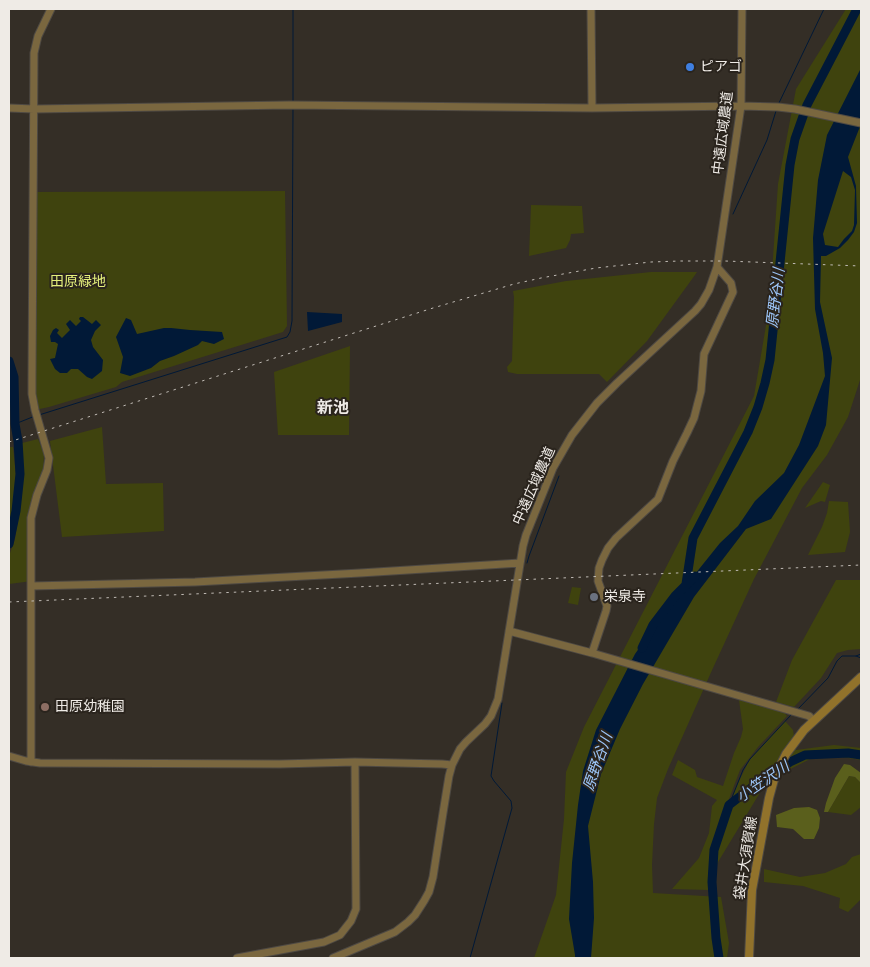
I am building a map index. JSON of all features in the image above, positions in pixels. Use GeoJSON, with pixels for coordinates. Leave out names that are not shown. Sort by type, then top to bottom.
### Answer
{"type":"FeatureCollection","features":[{"type":"Feature","properties":{"kind":"main road","name":"袋井大須賀線"},"geometry":{"type":"LineString","coordinates":[[749,958],[752,890],[769,798],[775,776],[786,754],[804,730],[861,677]]}},
{"type":"Feature","properties":{"kind":"street"},"geometry":{"type":"LineString","coordinates":[[31,762],[31,518],[37,495],[47,470],[49,458],[32,394],[34,53],[42,26],[51,9]]}},
{"type":"Feature","properties":{"kind":"street"},"geometry":{"type":"LineString","coordinates":[[591,9],[592,108]]}},
{"type":"Feature","properties":{"kind":"street","name":"中遠広域農道"},"geometry":{"type":"LineString","coordinates":[[333,958],[395,932],[415,915],[424,901],[429,892],[433,877],[442,813],[452,765],[460,749],[485,724],[494,708],[500,689],[526,535],[553,468],[572,435],[597,403],[695,311],[705,298],[717,267],[741,106],[742,9]]}},
{"type":"Feature","properties":{"kind":"street"},"geometry":{"type":"LineString","coordinates":[[9,108],[289,105],[592,108],[741,106],[807,111],[861,123]]}},
{"type":"Feature","properties":{"kind":"street"},"geometry":{"type":"LineString","coordinates":[[592,653],[607,606],[598,581],[602,560],[616,538],[658,499],[673,461],[694,418],[701,391],[704,354],[733,292],[731,283],[717,267]]}},
{"type":"Feature","properties":{"kind":"street"},"geometry":{"type":"LineString","coordinates":[[32,586],[195,582],[360,574],[520,563]]}},
{"type":"Feature","properties":{"kind":"street"},"geometry":{"type":"LineString","coordinates":[[509,632],[708,686],[809,716],[814,721]]}},
{"type":"Feature","properties":{"kind":"street"},"geometry":{"type":"LineString","coordinates":[[9,756],[31,762],[271,764],[355,762],[452,765]]}},
{"type":"Feature","properties":{"kind":"street"},"geometry":{"type":"LineString","coordinates":[[237,958],[324,942],[340,935],[351,921],[356,909],[355,762]]}},
{"type":"Feature","properties":{"kind":"green space"},"geometry":{"type":"Polygon","coordinates":[[[846,9],[861,9],[860,380],[848,417],[827,455],[802,488],[754,579],[668,769],[657,798],[652,865],[653,893],[721,897],[729,943],[727,958],[534,958],[556,895],[564,819],[566,772],[584,727],[754,396],[770,302],[778,184],[796,89],[846,9]]]}},
{"type":"Feature","properties":{"kind":"green space","name":"田原緑地"},"geometry":{"type":"Polygon","coordinates":[[[285,191],[287,326],[283,332],[122,382],[116,387],[35,410],[34,192],[285,191]]]}},
{"type":"Feature","properties":{"kind":"green space"},"geometry":{"type":"Polygon","coordinates":[[[531,205],[582,206],[584,233],[571,234],[566,248],[529,256],[531,205]]]}},
{"type":"Feature","properties":{"kind":"green space"},"geometry":{"type":"Polygon","coordinates":[[[651,272],[697,272],[647,341],[607,382],[599,374],[517,374],[508,372],[507,367],[512,361],[513,291],[566,281],[651,272]]]}},
{"type":"Feature","properties":{"kind":"green space"},"geometry":{"type":"Polygon","coordinates":[[[350,346],[349,435],[278,435],[274,372],[350,346]]]}},
{"type":"Feature","properties":{"kind":"green space"},"geometry":{"type":"Polygon","coordinates":[[[102,427],[106,484],[163,483],[164,531],[62,537],[50,441],[102,427]]]}},
{"type":"Feature","properties":{"kind":"green space"},"geometry":{"type":"Polygon","coordinates":[[[38,439],[44,453],[43,479],[32,514],[32,581],[9,584],[9,556],[15,539],[22,493],[22,443],[38,439]]]}},
{"type":"Feature","properties":{"kind":"green space"},"geometry":{"type":"Polygon","coordinates":[[[9,447],[13,447],[17,485],[9,536],[9,447]]]}},
{"type":"Feature","properties":{"kind":"green space"},"geometry":{"type":"Polygon","coordinates":[[[823,482],[830,485],[825,502],[821,501],[805,508],[823,482]]]}},
{"type":"Feature","properties":{"kind":"green space"},"geometry":{"type":"Polygon","coordinates":[[[829,501],[848,502],[850,532],[845,552],[808,555],[822,527],[829,501]]]}},
{"type":"Feature","properties":{"kind":"green space"},"geometry":{"type":"Polygon","coordinates":[[[836,580],[861,580],[861,649],[837,653],[821,678],[794,707],[776,702],[792,660],[836,580]]]}},
{"type":"Feature","properties":{"kind":"green space"},"geometry":{"type":"Polygon","coordinates":[[[572,587],[581,588],[578,605],[568,603],[572,587]]]}},
{"type":"Feature","properties":{"kind":"green space"},"geometry":{"type":"Polygon","coordinates":[[[739,700],[784,712],[787,716],[758,747],[740,770],[715,836],[708,876],[709,890],[672,889],[699,858],[709,833],[712,806],[717,800],[672,775],[678,760],[695,770],[697,777],[723,786],[743,729],[739,700]]]}},
{"type":"Feature","properties":{"kind":"green space"},"geometry":{"type":"Polygon","coordinates":[[[785,721],[793,730],[796,750],[834,745],[861,748],[861,760],[842,757],[812,758],[767,781],[712,872],[720,834],[736,787],[750,759],[785,721]]]}},
{"type":"Feature","properties":{"kind":"green space"},"geometry":{"type":"Polygon","coordinates":[[[844,764],[850,765],[861,773],[861,783],[855,777],[849,776],[828,812],[824,812],[835,778],[844,764]]]}},
{"type":"Feature","properties":{"kind":"green space"},"geometry":{"type":"Polygon","coordinates":[[[849,776],[855,777],[861,783],[861,807],[851,815],[828,812],[849,776]]]}},
{"type":"Feature","properties":{"kind":"green space"},"geometry":{"type":"Polygon","coordinates":[[[809,807],[817,810],[820,818],[819,828],[814,839],[804,839],[793,829],[777,827],[776,815],[794,808],[809,807]]]}},
{"type":"Feature","properties":{"kind":"green space"},"geometry":{"type":"Polygon","coordinates":[[[861,854],[861,899],[848,912],[839,908],[840,898],[803,886],[764,882],[764,869],[800,877],[825,873],[846,864],[852,857],[861,854]]]}},
{"type":"Feature","properties":{"kind":"water"},"geometry":{"type":"Polygon","coordinates":[[[861,68],[861,124],[848,157],[856,186],[857,223],[854,232],[840,248],[826,256],[821,256],[820,302],[832,358],[826,425],[818,446],[771,519],[746,529],[694,597],[643,684],[620,729],[601,774],[588,826],[594,918],[591,958],[575,958],[569,919],[572,863],[583,771],[596,730],[635,654],[663,614],[720,543],[738,526],[755,501],[784,473],[799,445],[825,376],[815,309],[813,238],[818,180],[827,135],[861,68]],[[843,171],[823,234],[825,245],[838,247],[852,231],[854,225],[855,190],[851,177],[843,171]]]}},
{"type":"Feature","properties":{"kind":"water"},"geometry":{"type":"Polygon","coordinates":[[[307,312],[342,314],[342,322],[308,331],[307,312]]]}},
{"type":"Feature","properties":{"kind":"water"},"geometry":{"type":"Polygon","coordinates":[[[80,317],[83,317],[92,324],[96,320],[101,325],[95,331],[91,340],[93,347],[103,360],[102,371],[92,379],[78,369],[71,369],[67,373],[60,373],[55,369],[50,359],[55,358],[58,344],[51,342],[50,336],[53,330],[56,328],[59,330],[57,333],[62,338],[70,330],[66,324],[70,320],[76,326],[81,321],[80,317]]]}},
{"type":"Feature","properties":{"kind":"water"},"geometry":{"type":"Polygon","coordinates":[[[126,318],[131,320],[137,334],[171,328],[222,332],[224,339],[214,344],[202,341],[198,345],[160,361],[151,368],[130,376],[120,373],[123,357],[116,337],[126,318]]]}},
{"type":"Feature","properties":{"kind":"waterway"},"geometry":{"type":"LineString","coordinates":[[293,9],[293,103]]}},
{"type":"Feature","properties":{"kind":"waterway"},"geometry":{"type":"LineString","coordinates":[[778,105],[824,9]]}},
{"type":"Feature","properties":{"kind":"waterway","name":"原野谷川"},"geometry":{"type":"LineString","coordinates":[[686,584],[693,538],[748,432],[765,383],[770,360],[790,165],[795,139],[807,105],[857,9]]}},
{"type":"Feature","properties":{"kind":"waterway"},"geometry":{"type":"LineString","coordinates":[[39,415],[287,337],[292,321],[293,107]]}},
{"type":"Feature","properties":{"kind":"waterway"},"geometry":{"type":"LineString","coordinates":[[733,214],[767,140],[776,111]]}},
{"type":"Feature","properties":{"kind":"waterway"},"geometry":{"type":"LineString","coordinates":[[9,361],[14,377],[15,424],[20,474],[16,511],[9,544]]}},
{"type":"Feature","properties":{"kind":"waterway"},"geometry":{"type":"LineString","coordinates":[[15,424],[35,416]]}},
{"type":"Feature","properties":{"kind":"waterway"},"geometry":{"type":"LineString","coordinates":[[527,563],[559,476]]}},
{"type":"Feature","properties":{"kind":"waterway","name":"原野谷川"},"geometry":{"type":"LineString","coordinates":[[642,648],[653,625],[675,596],[695,576]]}},
{"type":"Feature","properties":{"kind":"waterway"},"geometry":{"type":"LineString","coordinates":[[856,656],[861,654]]}},
{"type":"Feature","properties":{"kind":"waterway"},"geometry":{"type":"LineString","coordinates":[[798,709],[828,678],[837,661],[842,656],[861,658]]}},
{"type":"Feature","properties":{"kind":"waterway"},"geometry":{"type":"LineString","coordinates":[[470,958],[512,808],[511,801],[491,776],[502,703]]}},
{"type":"Feature","properties":{"kind":"waterway"},"geometry":{"type":"LineString","coordinates":[[729,805],[743,770],[750,759],[791,715]]}},
{"type":"Feature","properties":{"kind":"waterway","name":"小笠沢川"},"geometry":{"type":"LineString","coordinates":[[719,958],[712,882],[714,850],[729,805],[769,774],[805,755],[848,753],[861,755]]}},
{"type":"Feature","properties":{"kind":"railway"},"geometry":{"type":"LineString","coordinates":[[9,442],[433,308],[541,278],[596,268],[651,262],[725,261],[861,266]]}},
{"type":"Feature","properties":{"kind":"railway"},"geometry":{"type":"LineString","coordinates":[[9,602],[861,565]]}},
{"type":"Feature","properties":{"kind":"place","name":"ピアゴ"},"geometry":{"type":"Point","coordinates":[690,67]}},
{"type":"Feature","properties":{"kind":"place","name":"栄泉寺"},"geometry":{"type":"Point","coordinates":[594,597]}},
{"type":"Feature","properties":{"kind":"place","name":"田原幼稚園"},"geometry":{"type":"Point","coordinates":[45,707]}},
{"type":"Feature","properties":{"kind":"district","name":"新池"},"geometry":{"type":"Point","coordinates":[333,408]}}]}
